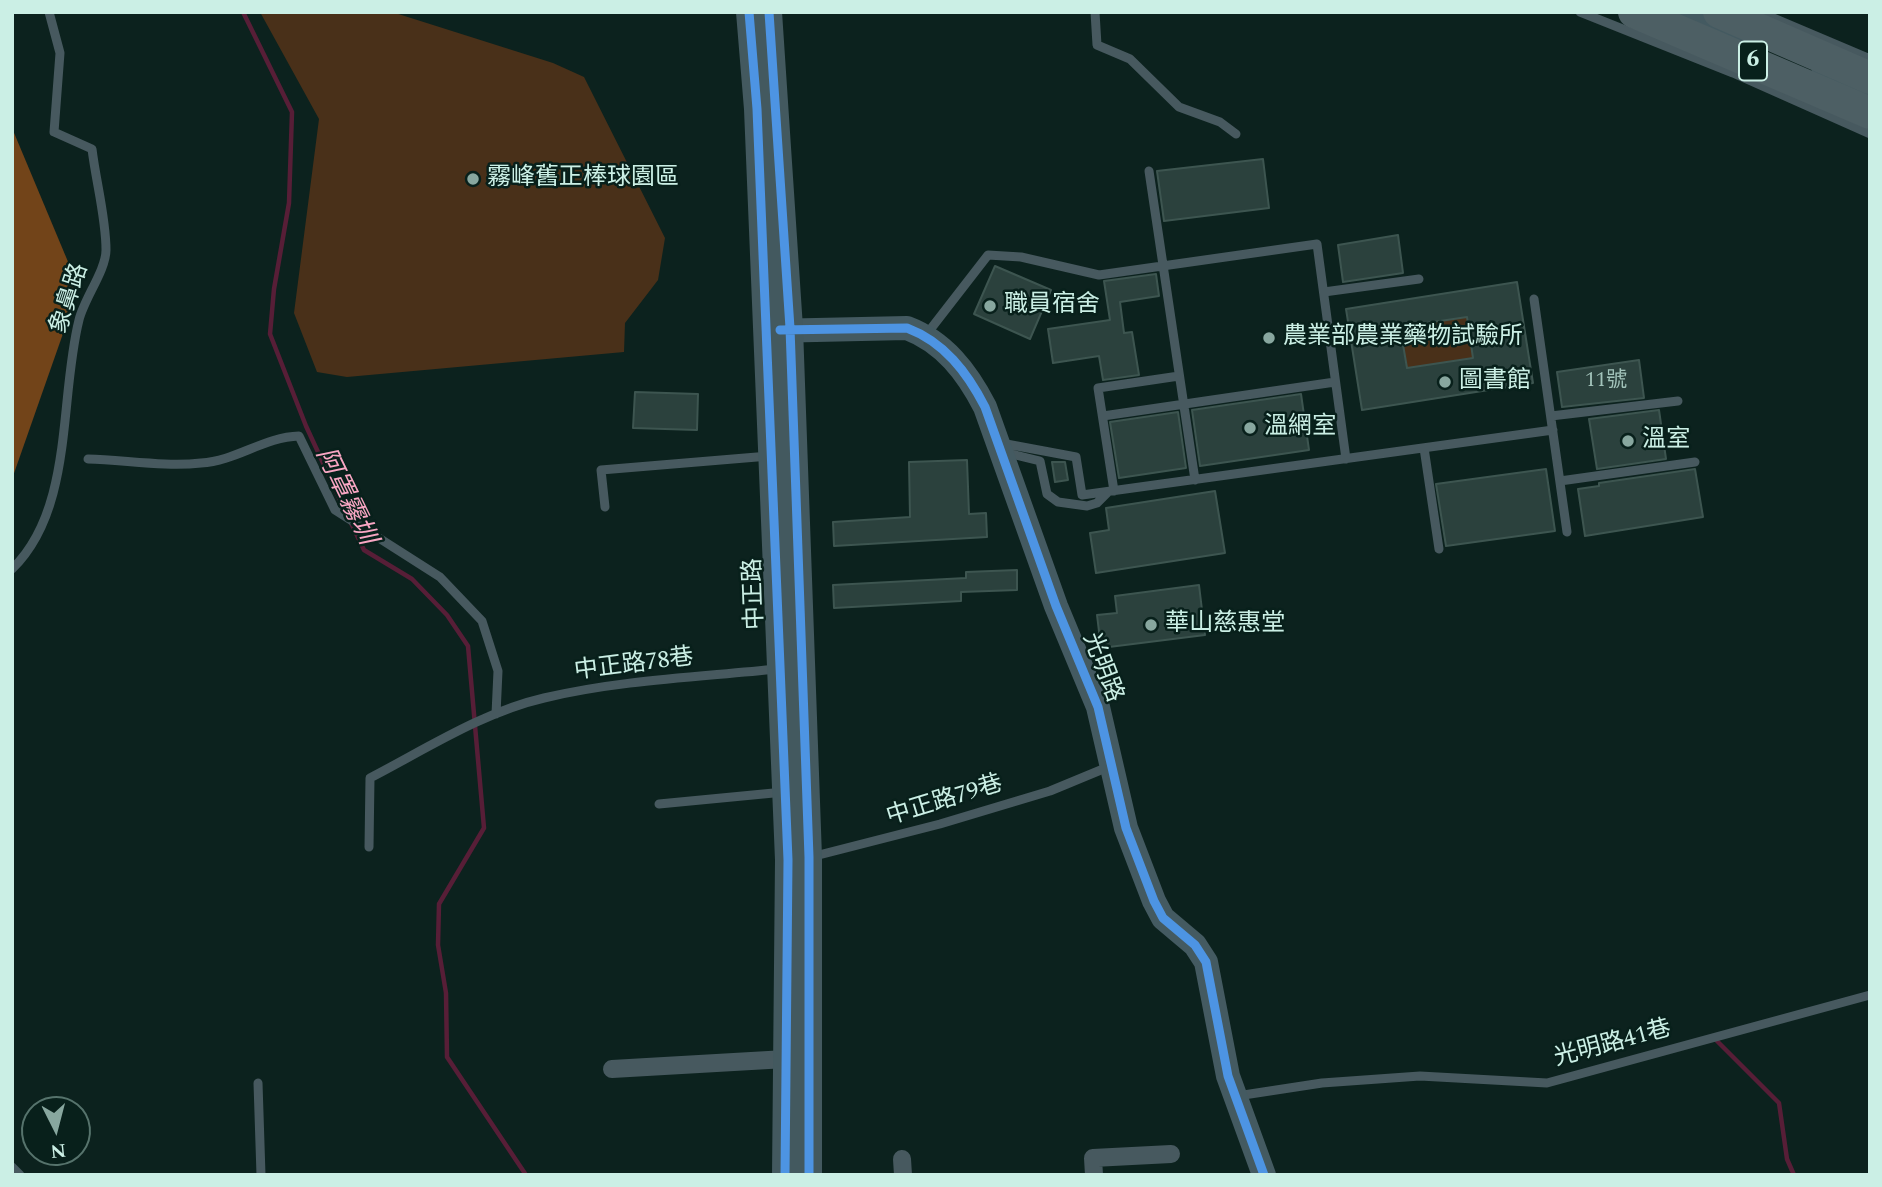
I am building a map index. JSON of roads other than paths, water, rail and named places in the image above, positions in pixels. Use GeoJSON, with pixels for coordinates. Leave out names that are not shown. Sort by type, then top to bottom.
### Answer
{"type":"FeatureCollection","features":[{"type":"Feature","properties":{"kind":"highway","name":"6"},"geometry":{"type":"LineString","coordinates":[[1634,12],[1870,113]]}},
{"type":"Feature","properties":{"kind":"highway","name":"6"},"geometry":{"type":"LineString","coordinates":[[1718,12],[1870,78]]}},
{"type":"Feature","properties":{"kind":"main road","name":"中正路"},"geometry":{"type":"LineString","coordinates":[[749,12],[778,330],[771,456],[778,669],[786,792],[798,859],[786,1059],[785,1175]]}},
{"type":"Feature","properties":{"kind":"main road","name":"中正路"},"geometry":{"type":"LineString","coordinates":[[769,12],[809,1175]]}},
{"type":"Feature","properties":{"kind":"street"},"geometry":{"type":"LineString","coordinates":[[1678,12],[1774,58],[1870,96]]}},
{"type":"Feature","properties":{"kind":"street"},"geometry":{"type":"LineString","coordinates":[[778,330],[907,328],[926,335]]}},
{"type":"Feature","properties":{"kind":"street","name":"光明路"},"geometry":{"type":"LineString","coordinates":[[926,335],[945,350],[974,385],[1056,606],[1098,707],[1126,828],[1154,901],[1163,918],[1195,944],[1206,962],[1235,1097],[1264,1175]]}},
{"type":"Feature","properties":{"kind":"street"},"geometry":{"type":"LineString","coordinates":[[612,1069],[786,1059]]}},
{"type":"Feature","properties":{"kind":"street"},"geometry":{"type":"LineString","coordinates":[[1094,1175],[1093,1158],[1171,1154]]}},
{"type":"Feature","properties":{"kind":"lane","name":"象鼻路"},"geometry":{"type":"LineString","coordinates":[[12,569],[27,554],[46,520],[61,453],[79,319],[106,253],[92,149],[54,132],[60,53],[49,12]]}},
{"type":"Feature","properties":{"kind":"lane"},"geometry":{"type":"LineString","coordinates":[[1096,12],[1097,45],[1130,59],[1179,107],[1220,122],[1237,134]]}},
{"type":"Feature","properties":{"kind":"lane"},"geometry":{"type":"LineString","coordinates":[[1580,12],[1761,85],[1870,134]]}},
{"type":"Feature","properties":{"kind":"lane"},"geometry":{"type":"LineString","coordinates":[[1759,12],[1870,59]]}},
{"type":"Feature","properties":{"kind":"lane"},"geometry":{"type":"LineString","coordinates":[[1761,85],[1792,26]]}},
{"type":"Feature","properties":{"kind":"lane"},"geometry":{"type":"LineString","coordinates":[[1149,171],[1195,480]]}},
{"type":"Feature","properties":{"kind":"lane"},"geometry":{"type":"LineString","coordinates":[[926,335],[988,255],[1021,257],[1099,275],[1317,244],[1346,459]]}},
{"type":"Feature","properties":{"kind":"lane"},"geometry":{"type":"LineString","coordinates":[[1324,292],[1419,279]]}},
{"type":"Feature","properties":{"kind":"lane"},"geometry":{"type":"LineString","coordinates":[[1534,299],[1567,532]]}},
{"type":"Feature","properties":{"kind":"lane"},"geometry":{"type":"LineString","coordinates":[[1111,491],[1098,388],[1179,376]]}},
{"type":"Feature","properties":{"kind":"lane"},"geometry":{"type":"LineString","coordinates":[[1102,416],[1335,382]]}},
{"type":"Feature","properties":{"kind":"lane"},"geometry":{"type":"LineString","coordinates":[[1550,416],[1678,401]]}},
{"type":"Feature","properties":{"kind":"lane"},"geometry":{"type":"LineString","coordinates":[[998,447],[1076,457],[1082,495],[1553,430]]}},
{"type":"Feature","properties":{"kind":"lane"},"geometry":{"type":"LineString","coordinates":[[88,458],[202,464],[242,453],[279,436],[299,436],[335,510],[440,577],[482,621],[498,671],[496,713]]}},
{"type":"Feature","properties":{"kind":"lane"},"geometry":{"type":"LineString","coordinates":[[998,447],[1040,461],[1047,494],[1058,502],[1087,506],[1097,503],[1111,491]]}},
{"type":"Feature","properties":{"kind":"lane"},"geometry":{"type":"LineString","coordinates":[[1424,448],[1439,549]]}},
{"type":"Feature","properties":{"kind":"lane"},"geometry":{"type":"LineString","coordinates":[[605,507],[601,470],[771,456]]}},
{"type":"Feature","properties":{"kind":"lane"},"geometry":{"type":"LineString","coordinates":[[1560,481],[1695,462]]}},
{"type":"Feature","properties":{"kind":"lane","name":"中正路78巷"},"geometry":{"type":"LineString","coordinates":[[369,846],[370,778],[496,713],[544,698],[622,685],[778,669]]}},
{"type":"Feature","properties":{"kind":"lane","name":"中正路79巷"},"geometry":{"type":"LineString","coordinates":[[798,859],[838,852],[940,824],[1050,791],[1110,766]]}},
{"type":"Feature","properties":{"kind":"lane"},"geometry":{"type":"LineString","coordinates":[[659,804],[786,792]]}},
{"type":"Feature","properties":{"kind":"lane","name":"光明路41巷"},"geometry":{"type":"LineString","coordinates":[[1235,1097],[1322,1083],[1420,1076],[1547,1083],[1870,995]]}},
{"type":"Feature","properties":{"kind":"lane"},"geometry":{"type":"LineString","coordinates":[[258,1083],[261,1175]]}},
{"type":"Feature","properties":{"kind":"lane"},"geometry":{"type":"LineString","coordinates":[[12,1167],[20,1175]]}},
{"type":"Feature","properties":{"kind":"waterway","name":"阿罩霧圳"},"geometry":{"type":"LineString","coordinates":[[243,12],[292,112],[289,203],[274,289],[270,334],[306,426],[347,515]]}},
{"type":"Feature","properties":{"kind":"waterway","name":"阿罩霧圳"},"geometry":{"type":"LineString","coordinates":[[351,523],[364,550],[412,579],[447,615],[468,646],[484,828],[439,904],[438,945],[446,993],[447,1057],[526,1175]]}},
{"type":"Feature","properties":{"kind":"waterway"},"geometry":{"type":"LineString","coordinates":[[1714,1038],[1779,1103],[1787,1159],[1794,1175]]}},
{"type":"Feature","properties":{"kind":"place","name":"霧峰舊正棒球園區"},"geometry":{"type":"Point","coordinates":[473,179]}},
{"type":"Feature","properties":{"kind":"place","name":"職員宿舍"},"geometry":{"type":"Point","coordinates":[990,306]}},
{"type":"Feature","properties":{"kind":"place","name":"農業部農業藥物試驗所"},"geometry":{"type":"Point","coordinates":[1269,338]}},
{"type":"Feature","properties":{"kind":"place","name":"圖書館"},"geometry":{"type":"Point","coordinates":[1445,382]}},
{"type":"Feature","properties":{"kind":"place","name":"溫網室"},"geometry":{"type":"Point","coordinates":[1250,428]}},
{"type":"Feature","properties":{"kind":"place","name":"溫室"},"geometry":{"type":"Point","coordinates":[1628,441]}},
{"type":"Feature","properties":{"kind":"place","name":"華山慈惠堂"},"geometry":{"type":"Point","coordinates":[1151,625]}}]}
